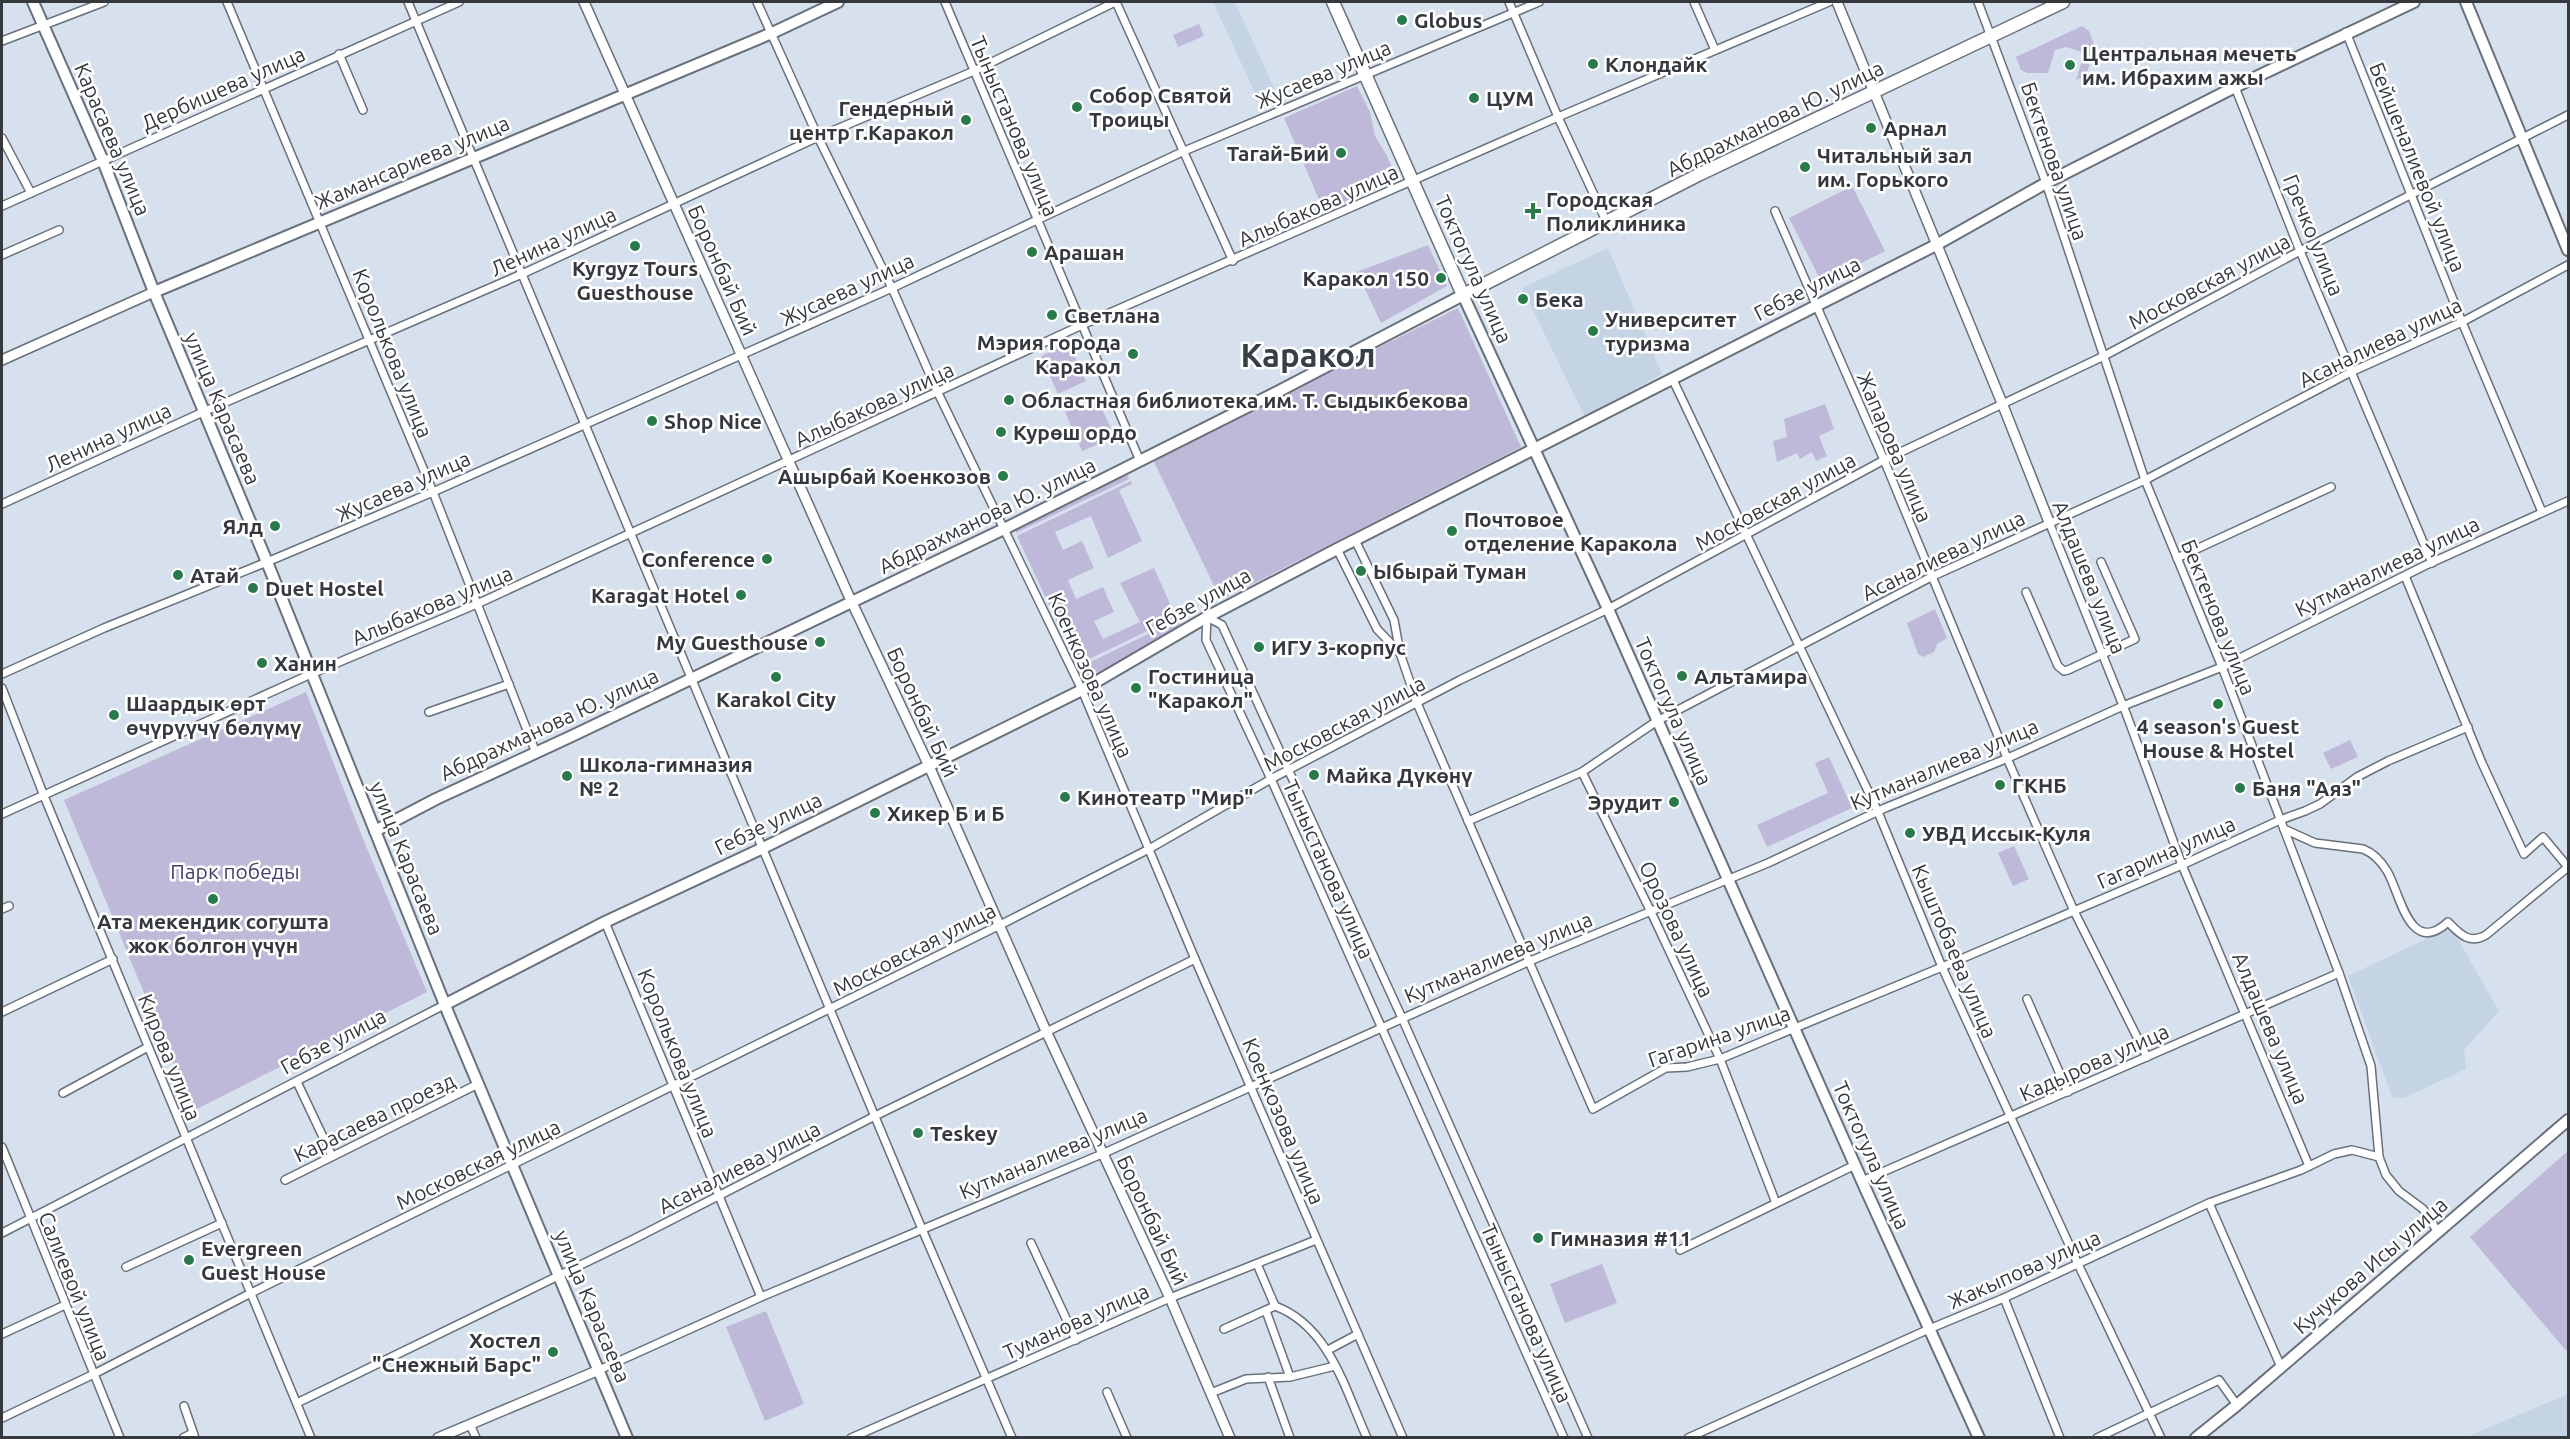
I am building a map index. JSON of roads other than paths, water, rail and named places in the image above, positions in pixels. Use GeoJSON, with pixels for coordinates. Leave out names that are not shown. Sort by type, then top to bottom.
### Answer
{"type":"FeatureCollection","features":[{"type":"Feature","properties":{"kind":"highway","name":"Токтогула улица"},"geometry":{"type":"LineString","coordinates":[[1333,2],[1463,295]]}},
{"type":"Feature","properties":{"kind":"highway","name":"Абдрахманова Ю. улица"},"geometry":{"type":"LineString","coordinates":[[1463,295],[1606,221],[2063,2]]}},
{"type":"Feature","properties":{"kind":"main road","name":"Карасаева улица"},"geometry":{"type":"LineString","coordinates":[[33,2],[103,160],[154,292]]}},
{"type":"Feature","properties":{"kind":"main road","name":"Жамансариева улица"},"geometry":{"type":"LineString","coordinates":[[154,292],[772,33],[838,2]]}},
{"type":"Feature","properties":{"kind":"main road","name":"Гебзе улица"},"geometry":{"type":"LineString","coordinates":[[444,1005],[606,922],[762,848],[1082,690],[1207,616],[1936,245],[2046,183],[2346,32],[2414,2]]}},
{"type":"Feature","properties":{"kind":"main road"},"geometry":{"type":"LineString","coordinates":[[2466,2],[2568,250]]}},
{"type":"Feature","properties":{"kind":"main road","name":"улица Карасаева"},"geometry":{"type":"LineString","coordinates":[[154,292],[267,562],[444,1005],[560,1274],[627,1437]]}},
{"type":"Feature","properties":{"kind":"main road","name":"Токтогула улица"},"geometry":{"type":"LineString","coordinates":[[1463,295],[1608,609],[1793,1028],[1979,1437]]}},
{"type":"Feature","properties":{"kind":"main road","name":"Абдрахманова Ю. улица"},"geometry":{"type":"LineString","coordinates":[[375,831],[436,799],[1004,529],[1281,390],[1463,295]]}},
{"type":"Feature","properties":{"kind":"main road","name":"Кучукова Исы улица"},"geometry":{"type":"LineString","coordinates":[[2196,1437],[2237,1405],[2568,1120]]}},
{"type":"Feature","properties":{"kind":"street"},"geometry":{"type":"LineString","coordinates":[[2,41],[104,2]]}},
{"type":"Feature","properties":{"kind":"street","name":"Королькова улица"},"geometry":{"type":"LineString","coordinates":[[227,2],[433,492],[536,753]]}},
{"type":"Feature","properties":{"kind":"street"},"geometry":{"type":"LineString","coordinates":[[408,2],[922,1229],[1012,1437]]}},
{"type":"Feature","properties":{"kind":"street","name":"Дербишева улица"},"geometry":{"type":"LineString","coordinates":[[2,206],[459,2]]}},
{"type":"Feature","properties":{"kind":"street","name":"Боронбай Бий"},"geometry":{"type":"LineString","coordinates":[[584,2],[852,603],[929,766],[1046,1031],[1170,1298],[1230,1437]]}},
{"type":"Feature","properties":{"kind":"street","name":"Коенкозова улица"},"geometry":{"type":"LineString","coordinates":[[757,2],[818,137],[892,288],[938,393],[1082,690],[1195,959],[1252,1084],[1316,1240],[1403,1437]]}},
{"type":"Feature","properties":{"kind":"street","name":"Тыныстанова улица"},"geometry":{"type":"LineString","coordinates":[[945,2],[1140,461]]}},
{"type":"Feature","properties":{"kind":"street"},"geometry":{"type":"LineString","coordinates":[[1116,2],[1233,261]]}},
{"type":"Feature","properties":{"kind":"street","name":"Ленина улица"},"geometry":{"type":"LineString","coordinates":[[2,504],[203,412],[522,273],[818,137],[974,71],[1116,2]]}},
{"type":"Feature","properties":{"kind":"street"},"geometry":{"type":"LineString","coordinates":[[1509,2],[1606,221]]}},
{"type":"Feature","properties":{"kind":"street","name":"Жусаева улица"},"geometry":{"type":"LineString","coordinates":[[2,674],[104,627],[433,492],[892,288],[1036,218],[1182,152],[1539,2]]}},
{"type":"Feature","properties":{"kind":"street"},"geometry":{"type":"LineString","coordinates":[[1694,2],[1715,50]]}},
{"type":"Feature","properties":{"kind":"street","name":"Алыбакова улица"},"geometry":{"type":"LineString","coordinates":[[2,814],[311,674],[477,604],[1082,326],[1558,117],[1829,2]]}},
{"type":"Feature","properties":{"kind":"street","name":"Алдашева улица"},"geometry":{"type":"LineString","coordinates":[[1837,2],[2002,403],[2123,706],[2182,865],[2309,1166]]}},
{"type":"Feature","properties":{"kind":"street","name":"Бектенова улица"},"geometry":{"type":"LineString","coordinates":[[1978,2],[2046,183],[2145,480],[2222,667],[2339,973],[2371,1066],[2379,1157],[2386,1175],[2399,1191],[2424,1209],[2438,1232]]}},
{"type":"Feature","properties":{"kind":"street","name":"Бейшеналиевой улица"},"geometry":{"type":"LineString","coordinates":[[2346,32],[2462,322],[2542,512]]}},
{"type":"Feature","properties":{"kind":"street"},"geometry":{"type":"LineString","coordinates":[[339,54],[363,110]]}},
{"type":"Feature","properties":{"kind":"street","name":"Гречко улица"},"geometry":{"type":"LineString","coordinates":[[2235,87],[2351,372],[2432,563]]}},
{"type":"Feature","properties":{"kind":"street","name":"Московская улица"},"geometry":{"type":"LineString","coordinates":[[2,1418],[1000,925],[1149,849],[1288,770],[1508,656],[1608,609],[1747,536],[1884,460],[2104,356],[2301,251],[2568,115]]}},
{"type":"Feature","properties":{"kind":"street"},"geometry":{"type":"LineString","coordinates":[[2,138],[31,193]]}},
{"type":"Feature","properties":{"kind":"street","name":"Жапарова улица"},"geometry":{"type":"LineString","coordinates":[[1775,211],[1884,460],[1931,577],[2074,911],[2147,1057]]}},
{"type":"Feature","properties":{"kind":"street"},"geometry":{"type":"LineString","coordinates":[[2,255],[59,230]]}},
{"type":"Feature","properties":{"kind":"street","name":"Асаналиева улица"},"geometry":{"type":"LineString","coordinates":[[1468,821],[1582,772],[1657,721],[1931,577],[2145,480],[2351,372],[2462,322],[2568,265]]}},
{"type":"Feature","properties":{"kind":"street","name":"Жамансариева улица"},"geometry":{"type":"LineString","coordinates":[[2,360],[154,292]]}},
{"type":"Feature","properties":{"kind":"street","name":"Кыштобаева улица"},"geometry":{"type":"LineString","coordinates":[[1673,380],[1797,646],[1878,812],[1942,967],[2078,1264],[2161,1437]]}},
{"type":"Feature","properties":{"kind":"street"},"geometry":{"type":"LineString","coordinates":[[2177,558],[2331,487]]}},
{"type":"Feature","properties":{"kind":"street","name":"Кутманалиева улица"},"geometry":{"type":"LineString","coordinates":[[438,1437],[599,1370],[761,1297],[1102,1154],[1252,1084],[1530,961],[1729,879],[2123,706],[2222,667],[2432,563],[2568,501]]}},
{"type":"Feature","properties":{"kind":"street","name":"Гагарина улица"},"geometry":{"type":"LineString","coordinates":[[1355,540],[1394,620],[1400,653],[1418,704],[1593,1109],[1666,1068],[1687,1067],[1720,1059],[2182,865],[2280,820]]}},
{"type":"Feature","properties":{"kind":"street","name":"Гагарина улица"},"geometry":{"type":"LineString","coordinates":[[1337,549],[1377,629],[1400,653]]}},
{"type":"Feature","properties":{"kind":"street"},"geometry":{"type":"LineString","coordinates":[[2026,592],[2061,670],[2068,670],[2135,639],[2101,562]]}},
{"type":"Feature","properties":{"kind":"street"},"geometry":{"type":"LineString","coordinates":[[2284,829],[2315,843],[2363,849],[2370,852],[2388,872],[2404,914],[2418,929],[2430,931],[2442,928],[2448,922],[2462,936],[2472,939],[2486,935],[2568,867],[2543,837],[2524,854],[2405,576]]}},
{"type":"Feature","properties":{"kind":"street","name":"Тыныстанова улица"},"geometry":{"type":"LineString","coordinates":[[1564,1437],[1272,780],[1206,640],[1207,616],[1222,625],[1402,1018],[1588,1437]]}},
{"type":"Feature","properties":{"kind":"street"},"geometry":{"type":"LineString","coordinates":[[429,712],[509,684]]}},
{"type":"Feature","properties":{"kind":"street","name":"Кирова улица"},"geometry":{"type":"LineString","coordinates":[[2,688],[44,796],[311,1437]]}},
{"type":"Feature","properties":{"kind":"street"},"geometry":{"type":"LineString","coordinates":[[2280,820],[2320,804],[2357,777],[2388,761],[2468,727]]}},
{"type":"Feature","properties":{"kind":"street","name":"Орозова улица"},"geometry":{"type":"LineString","coordinates":[[1582,772],[1652,912],[1720,1059],[1776,1203]]}},
{"type":"Feature","properties":{"kind":"street"},"geometry":{"type":"LineString","coordinates":[[2,909],[9,906]]}},
{"type":"Feature","properties":{"kind":"street","name":"Королькова улица"},"geometry":{"type":"LineString","coordinates":[[606,922],[761,1297]]}},
{"type":"Feature","properties":{"kind":"street"},"geometry":{"type":"LineString","coordinates":[[2,1012],[112,959]]}},
{"type":"Feature","properties":{"kind":"street","name":"Асаналиева улица"},"geometry":{"type":"LineString","coordinates":[[297,1403],[1195,959]]}},
{"type":"Feature","properties":{"kind":"street","name":"Кадырова улица"},"geometry":{"type":"LineString","coordinates":[[1862,1181],[2339,973]]}},
{"type":"Feature","properties":{"kind":"street"},"geometry":{"type":"LineString","coordinates":[[2026,999],[2068,1092]]}},
{"type":"Feature","properties":{"kind":"street","name":"Гебзе улица"},"geometry":{"type":"LineString","coordinates":[[2,1233],[444,1005]]}},
{"type":"Feature","properties":{"kind":"street"},"geometry":{"type":"LineString","coordinates":[[63,1093],[148,1047]]}},
{"type":"Feature","properties":{"kind":"street"},"geometry":{"type":"LineString","coordinates":[[297,1082],[332,1156]]}},
{"type":"Feature","properties":{"kind":"street","name":"Карасаева проезд"},"geometry":{"type":"LineString","coordinates":[[285,1180],[478,1084]]}},
{"type":"Feature","properties":{"kind":"street","name":"Салиевой улица"},"geometry":{"type":"LineString","coordinates":[[2,1147],[120,1437]]}},
{"type":"Feature","properties":{"kind":"street","name":"Жакыпова улица"},"geometry":{"type":"LineString","coordinates":[[1688,1437],[1929,1329],[2004,1298],[2209,1203],[2309,1166],[2334,1154],[2352,1150],[2379,1157]]}},
{"type":"Feature","properties":{"kind":"street"},"geometry":{"type":"LineString","coordinates":[[1680,1250],[1855,1165]]}},
{"type":"Feature","properties":{"kind":"street"},"geometry":{"type":"LineString","coordinates":[[2209,1203],[2281,1367]]}},
{"type":"Feature","properties":{"kind":"street"},"geometry":{"type":"LineString","coordinates":[[126,1267],[222,1223]]}},
{"type":"Feature","properties":{"kind":"street","name":"Туманова улица"},"geometry":{"type":"LineString","coordinates":[[851,1437],[1170,1298],[1316,1240]]}},
{"type":"Feature","properties":{"kind":"street"},"geometry":{"type":"LineString","coordinates":[[1031,1243],[1076,1340]]}},
{"type":"Feature","properties":{"kind":"street"},"geometry":{"type":"LineString","coordinates":[[1257,1264],[1275,1306],[1300,1320],[1328,1350],[1366,1437]]}},
{"type":"Feature","properties":{"kind":"street"},"geometry":{"type":"LineString","coordinates":[[2004,1298],[2060,1437]]}},
{"type":"Feature","properties":{"kind":"street"},"geometry":{"type":"LineString","coordinates":[[2,1334],[65,1305]]}},
{"type":"Feature","properties":{"kind":"street"},"geometry":{"type":"LineString","coordinates":[[1224,1329],[1275,1306]]}},
{"type":"Feature","properties":{"kind":"street"},"geometry":{"type":"LineString","coordinates":[[1266,1311],[1290,1377]]}},
{"type":"Feature","properties":{"kind":"street"},"geometry":{"type":"LineString","coordinates":[[1328,1350],[1358,1334]]}},
{"type":"Feature","properties":{"kind":"street"},"geometry":{"type":"LineString","coordinates":[[1211,1393],[1246,1379],[1290,1377],[1335,1366]]}},
{"type":"Feature","properties":{"kind":"street"},"geometry":{"type":"LineString","coordinates":[[1268,1377],[1290,1437]]}},
{"type":"Feature","properties":{"kind":"street"},"geometry":{"type":"LineString","coordinates":[[2097,1437],[2219,1380],[2237,1405]]}},
{"type":"Feature","properties":{"kind":"street"},"geometry":{"type":"LineString","coordinates":[[1107,1392],[1127,1437]]}},
{"type":"Feature","properties":{"kind":"street"},"geometry":{"type":"LineString","coordinates":[[183,1437],[194,1435],[184,1406]]}},
{"type":"Feature","properties":{"kind":"street"},"geometry":{"type":"LineString","coordinates":[[470,1424],[476,1437]]}},
{"type":"Feature","properties":{"kind":"place","name":"Globus"},"geometry":{"type":"Point","coordinates":[1402,20]}},
{"type":"Feature","properties":{"kind":"place","name":"Клондайк"},"geometry":{"type":"Point","coordinates":[1593,64]}},
{"type":"Feature","properties":{"kind":"place","name":"Центральная мечеть им. Ибрахим ажы"},"geometry":{"type":"Point","coordinates":[2070,65]}},
{"type":"Feature","properties":{"kind":"place","name":"ЦУМ"},"geometry":{"type":"Point","coordinates":[1474,98]}},
{"type":"Feature","properties":{"kind":"place","name":"Собор Святой Троицы"},"geometry":{"type":"Point","coordinates":[1077,107]}},
{"type":"Feature","properties":{"kind":"place","name":"Гендерный центр г.Каракол"},"geometry":{"type":"Point","coordinates":[966,120]}},
{"type":"Feature","properties":{"kind":"place","name":"Арнал"},"geometry":{"type":"Point","coordinates":[1871,128]}},
{"type":"Feature","properties":{"kind":"place","name":"Тагай-Бий"},"geometry":{"type":"Point","coordinates":[1341,153]}},
{"type":"Feature","properties":{"kind":"place","name":"Читальный зал им. Горького"},"geometry":{"type":"Point","coordinates":[1805,167]}},
{"type":"Feature","properties":{"kind":"place","name":"Городская Поликлиника"},"geometry":{"type":"Point","coordinates":[1533,211]}},
{"type":"Feature","properties":{"kind":"place","name":"Kyrgyz Tours Guesthouse"},"geometry":{"type":"Point","coordinates":[635,246]}},
{"type":"Feature","properties":{"kind":"place","name":"Арашан"},"geometry":{"type":"Point","coordinates":[1032,252]}},
{"type":"Feature","properties":{"kind":"place","name":"Каракол 150"},"geometry":{"type":"Point","coordinates":[1441,278]}},
{"type":"Feature","properties":{"kind":"place","name":"Бека"},"geometry":{"type":"Point","coordinates":[1523,299]}},
{"type":"Feature","properties":{"kind":"place","name":"Светлана"},"geometry":{"type":"Point","coordinates":[1052,315]}},
{"type":"Feature","properties":{"kind":"place","name":"Университет туризма"},"geometry":{"type":"Point","coordinates":[1593,331]}},
{"type":"Feature","properties":{"kind":"place","name":"Мэрия города Каракол"},"geometry":{"type":"Point","coordinates":[1133,354]}},
{"type":"Feature","properties":{"kind":"place","name":"Областная библиотека им. Т. Сыдыкбекова"},"geometry":{"type":"Point","coordinates":[1009,400]}},
{"type":"Feature","properties":{"kind":"place","name":"Shop Nice"},"geometry":{"type":"Point","coordinates":[652,421]}},
{"type":"Feature","properties":{"kind":"place","name":"Курөш ордо"},"geometry":{"type":"Point","coordinates":[1001,432]}},
{"type":"Feature","properties":{"kind":"place","name":"Ашырбай Коенкозов"},"geometry":{"type":"Point","coordinates":[1003,476]}},
{"type":"Feature","properties":{"kind":"place","name":"Ялд"},"geometry":{"type":"Point","coordinates":[275,526]}},
{"type":"Feature","properties":{"kind":"place","name":"Почтовое отделение Каракола"},"geometry":{"type":"Point","coordinates":[1452,531]}},
{"type":"Feature","properties":{"kind":"place","name":"Conference"},"geometry":{"type":"Point","coordinates":[767,559]}},
{"type":"Feature","properties":{"kind":"place","name":"Ыбырай Туман"},"geometry":{"type":"Point","coordinates":[1361,571]}},
{"type":"Feature","properties":{"kind":"place","name":"Атай"},"geometry":{"type":"Point","coordinates":[178,575]}},
{"type":"Feature","properties":{"kind":"place","name":"Duet Hostel"},"geometry":{"type":"Point","coordinates":[253,588]}},
{"type":"Feature","properties":{"kind":"place","name":"Karagat Hotel"},"geometry":{"type":"Point","coordinates":[741,595]}},
{"type":"Feature","properties":{"kind":"place","name":"My Guesthouse"},"geometry":{"type":"Point","coordinates":[820,642]}},
{"type":"Feature","properties":{"kind":"place","name":"ИГУ 3-корпус"},"geometry":{"type":"Point","coordinates":[1259,647]}},
{"type":"Feature","properties":{"kind":"place","name":"Ханин"},"geometry":{"type":"Point","coordinates":[262,663]}},
{"type":"Feature","properties":{"kind":"place","name":"Альтамира"},"geometry":{"type":"Point","coordinates":[1682,676]}},
{"type":"Feature","properties":{"kind":"place","name":"Karakol City"},"geometry":{"type":"Point","coordinates":[776,677]}},
{"type":"Feature","properties":{"kind":"place","name":"Гостиница \"Каракол\""},"geometry":{"type":"Point","coordinates":[1136,688]}},
{"type":"Feature","properties":{"kind":"place","name":"4 season's Guest House & Hostel"},"geometry":{"type":"Point","coordinates":[2218,704]}},
{"type":"Feature","properties":{"kind":"place","name":"Шаардык өрт өчүрүүчү бөлүмү"},"geometry":{"type":"Point","coordinates":[114,715]}},
{"type":"Feature","properties":{"kind":"place","name":"Майка Дүкөнү"},"geometry":{"type":"Point","coordinates":[1314,775]}},
{"type":"Feature","properties":{"kind":"place","name":"Школа-гимназия № 2"},"geometry":{"type":"Point","coordinates":[567,776]}},
{"type":"Feature","properties":{"kind":"place","name":"ГКНБ"},"geometry":{"type":"Point","coordinates":[2000,785]}},
{"type":"Feature","properties":{"kind":"place","name":"Баня \"Аяз\""},"geometry":{"type":"Point","coordinates":[2240,788]}},
{"type":"Feature","properties":{"kind":"place","name":"Кинотеатр \"Мир\""},"geometry":{"type":"Point","coordinates":[1065,797]}},
{"type":"Feature","properties":{"kind":"place","name":"Эрудит"},"geometry":{"type":"Point","coordinates":[1674,802]}},
{"type":"Feature","properties":{"kind":"place","name":"Хикер Б и Б"},"geometry":{"type":"Point","coordinates":[875,813]}},
{"type":"Feature","properties":{"kind":"place","name":"УВД Иссык-Куля"},"geometry":{"type":"Point","coordinates":[1910,833]}},
{"type":"Feature","properties":{"kind":"place","name":"Ата мекендик согушта жок болгон үчүн"},"geometry":{"type":"Point","coordinates":[213,899]}},
{"type":"Feature","properties":{"kind":"place","name":"Teskey"},"geometry":{"type":"Point","coordinates":[918,1133]}},
{"type":"Feature","properties":{"kind":"place","name":"Гимназия #11"},"geometry":{"type":"Point","coordinates":[1538,1238]}},
{"type":"Feature","properties":{"kind":"place","name":"Evergreen Guest House"},"geometry":{"type":"Point","coordinates":[189,1260]}},
{"type":"Feature","properties":{"kind":"place","name":"Хостел \"Снежный Барс\""},"geometry":{"type":"Point","coordinates":[553,1352]}},
{"type":"Feature","properties":{"kind":"district","name":"Каракол"},"geometry":{"type":"Point","coordinates":[1308,354]}},
{"type":"Feature","properties":{"kind":"park label","name":"Парк победы"},"geometry":{"type":"Point","coordinates":[235,871]}}]}
